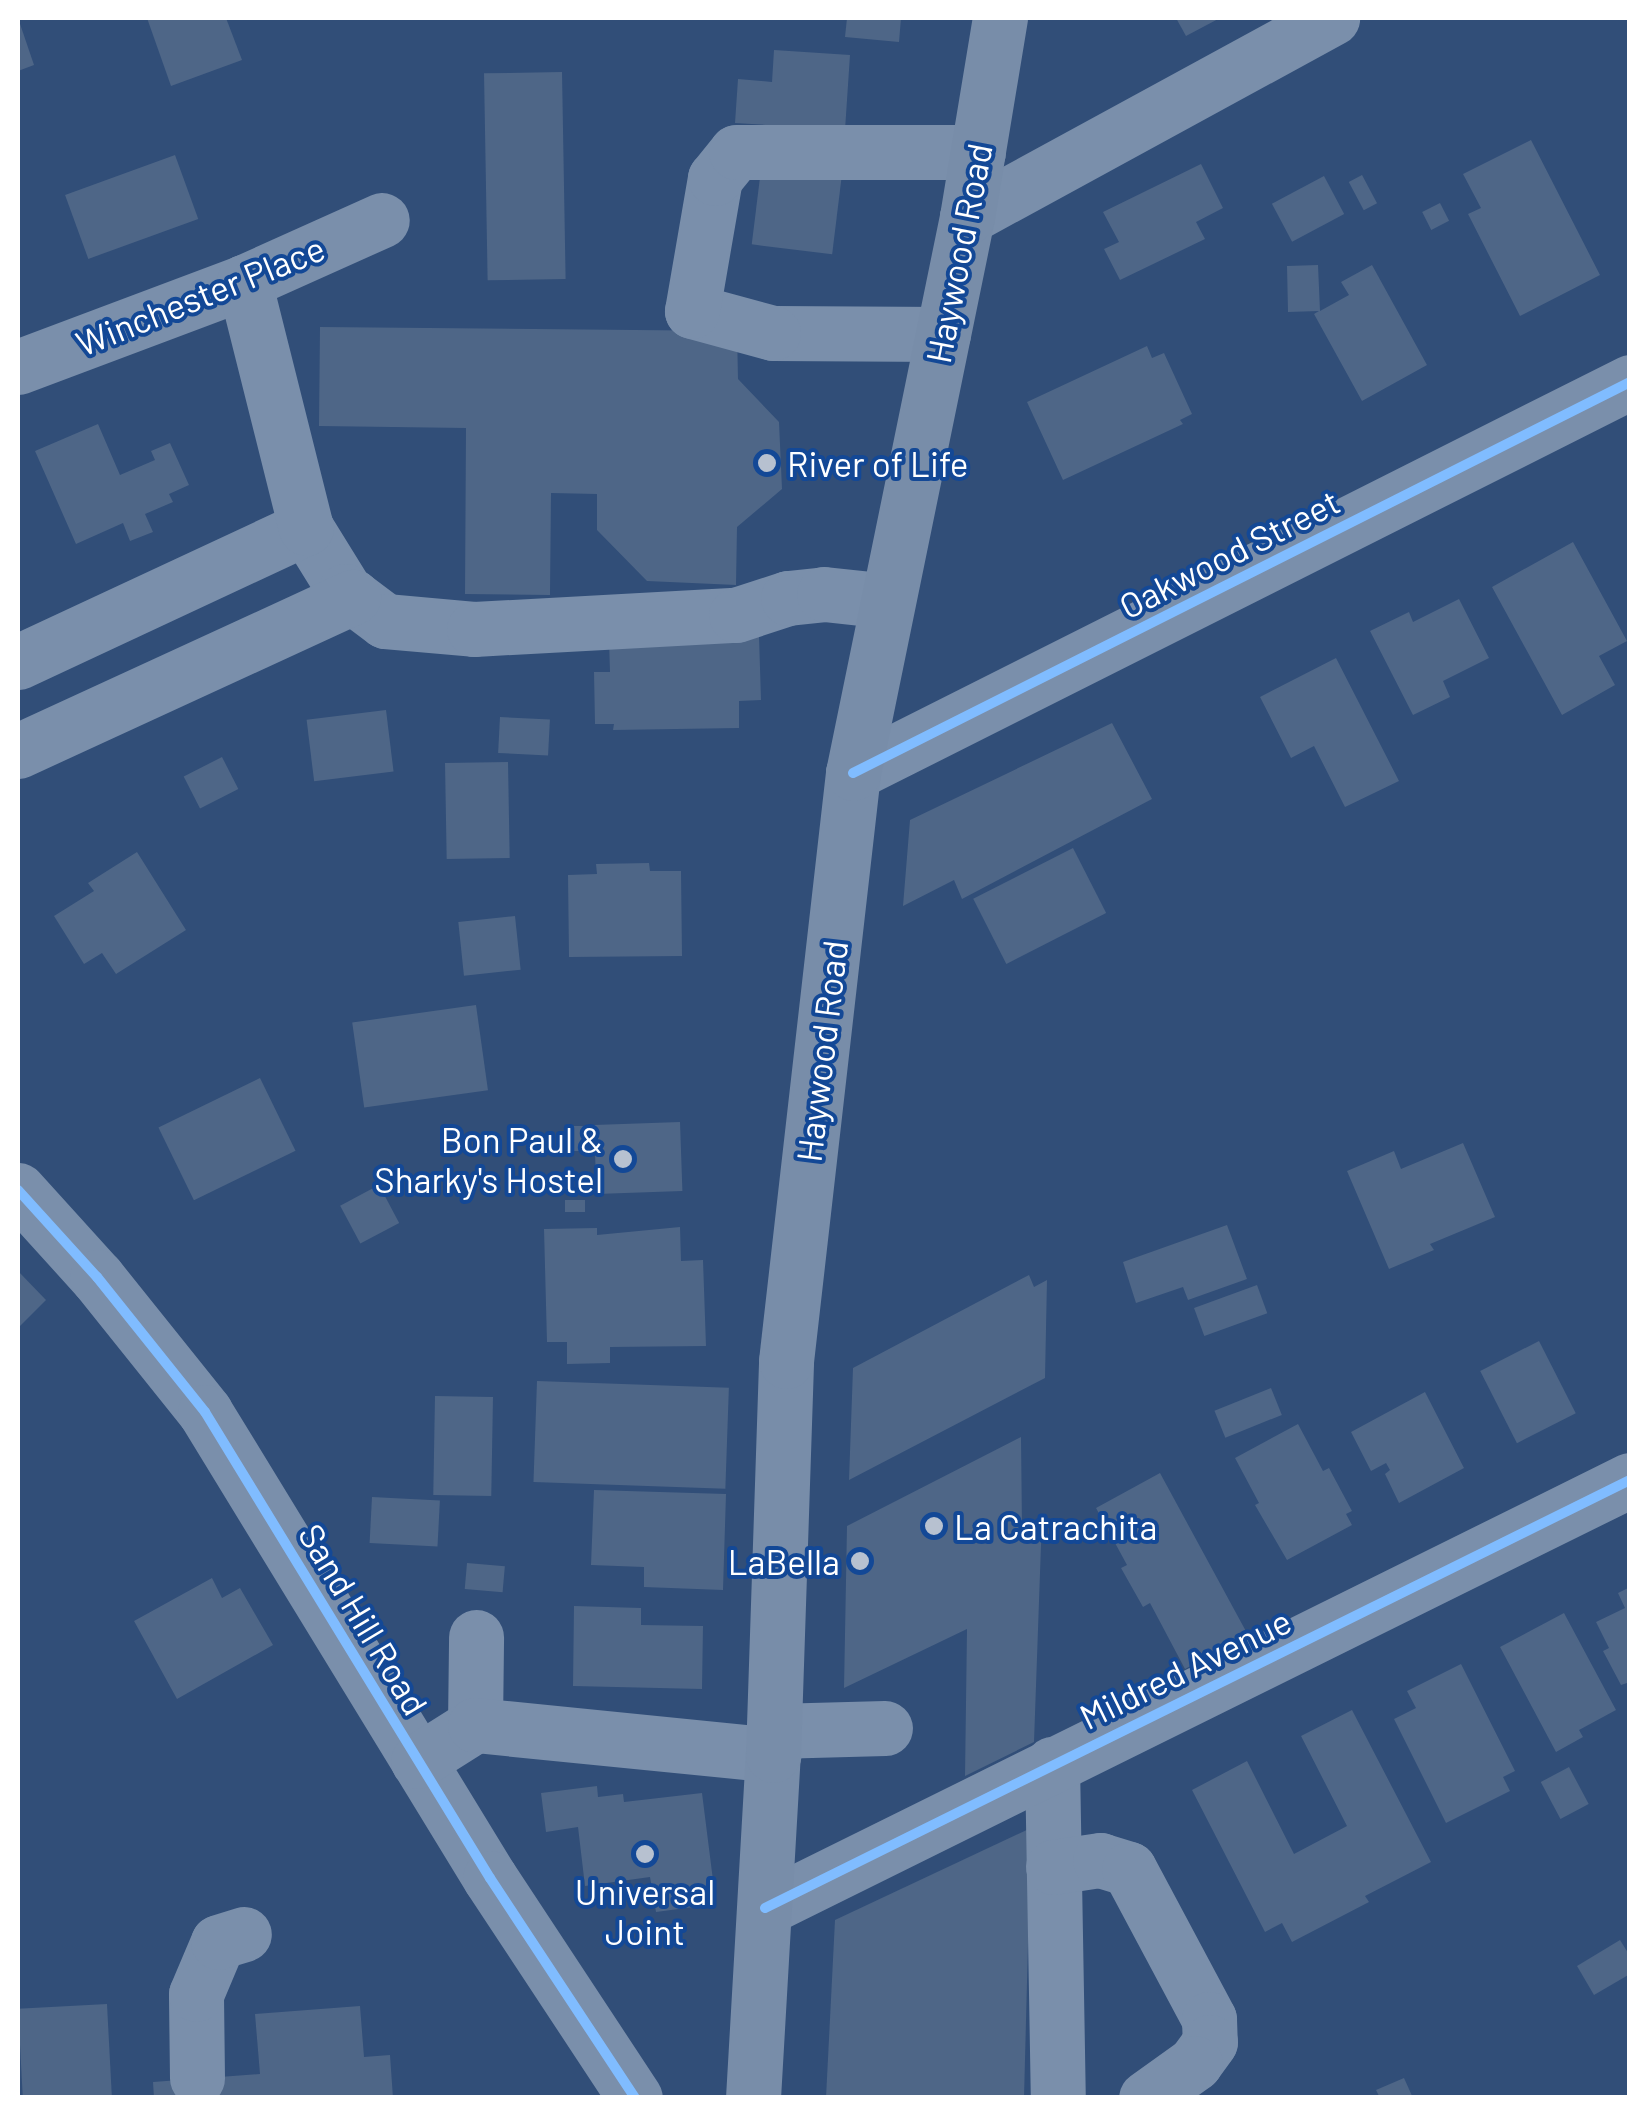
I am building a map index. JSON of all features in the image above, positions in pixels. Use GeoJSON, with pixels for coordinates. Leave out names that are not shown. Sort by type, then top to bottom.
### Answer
{"type":"FeatureCollection","features":[{"type":"Feature","properties":{"kind":"main road","name":"Haywood Road"},"geometry":{"type":"LineString","coordinates":[[753,2098],[773,1743],[786,1361],[853,773],[968,217],[1000,18]]}},
{"type":"Feature","properties":{"kind":"street"},"geometry":{"type":"LineString","coordinates":[[968,217],[1332,18]]}},
{"type":"Feature","properties":{"kind":"street"},"geometry":{"type":"LineString","coordinates":[[943,334],[773,333],[692,311],[714,178],[736,152],[978,152]]}},
{"type":"Feature","properties":{"kind":"street","name":"Winchester Place"},"geometry":{"type":"LineString","coordinates":[[18,367],[244,282],[382,220]]}},
{"type":"Feature","properties":{"kind":"street"},"geometry":{"type":"LineString","coordinates":[[244,282],[306,528],[353,598],[386,621],[474,629],[736,615],[788,598],[824,594],[888,601]]}},
{"type":"Feature","properties":{"kind":"street","name":"Oakwood Street"},"geometry":{"type":"LineString","coordinates":[[853,773],[1630,382]]}},
{"type":"Feature","properties":{"kind":"street"},"geometry":{"type":"LineString","coordinates":[[18,662],[306,528]]}},
{"type":"Feature","properties":{"kind":"street"},"geometry":{"type":"LineString","coordinates":[[18,751],[353,598]]}},
{"type":"Feature","properties":{"kind":"street","name":"Sand Hill Road"},"geometry":{"type":"LineString","coordinates":[[18,1190],[97,1277],[205,1412],[418,1761],[635,2098]]}},
{"type":"Feature","properties":{"kind":"street","name":"Mildred Avenue"},"geometry":{"type":"LineString","coordinates":[[765,1908],[1630,1480]]}},
{"type":"Feature","properties":{"kind":"street"},"geometry":{"type":"LineString","coordinates":[[474,1725],[476,1637]]}},
{"type":"Feature","properties":{"kind":"street"},"geometry":{"type":"LineString","coordinates":[[418,1761],[474,1725],[773,1743],[885,1728]]}},
{"type":"Feature","properties":{"kind":"street"},"geometry":{"type":"LineString","coordinates":[[1052,1764],[1058,2098]]}},
{"type":"Feature","properties":{"kind":"street"},"geometry":{"type":"LineString","coordinates":[[1054,1866],[1100,1860],[1129,1869],[1209,2018],[1210,2042],[1195,2064],[1146,2098]]}},
{"type":"Feature","properties":{"kind":"street"},"geometry":{"type":"LineString","coordinates":[[197,2078],[196,1994],[218,1942],[244,1934]]}},
{"type":"Feature","properties":{"kind":"building"},"geometry":{"type":"Polygon","coordinates":[[[18,18],[34,65],[18,71],[18,18]]]}},
{"type":"Feature","properties":{"kind":"building"},"geometry":{"type":"Polygon","coordinates":[[[147,18],[226,18],[242,60],[171,86],[147,18]]]}},
{"type":"Feature","properties":{"kind":"building"},"geometry":{"type":"Polygon","coordinates":[[[847,18],[901,18],[899,42],[845,37],[847,18]]]}},
{"type":"Feature","properties":{"kind":"building"},"geometry":{"type":"Polygon","coordinates":[[[1176,18],[1220,18],[1186,36],[1176,18]]]}},
{"type":"Feature","properties":{"kind":"building"},"geometry":{"type":"Polygon","coordinates":[[[774,50],[850,55],[845,130],[735,123],[738,79],[772,82],[774,50]]]}},
{"type":"Feature","properties":{"kind":"building"},"geometry":{"type":"Polygon","coordinates":[[[562,72],[566,279],[488,280],[484,73],[562,72]]]}},
{"type":"Feature","properties":{"kind":"building"},"geometry":{"type":"Polygon","coordinates":[[[1531,140],[1600,275],[1520,316],[1468,214],[1481,208],[1463,174],[1531,140]]]}},
{"type":"Feature","properties":{"kind":"building"},"geometry":{"type":"Polygon","coordinates":[[[175,155],[198,219],[88,259],[65,195],[175,155]]]}},
{"type":"Feature","properties":{"kind":"building"},"geometry":{"type":"Polygon","coordinates":[[[762,161],[842,171],[832,254],[752,244],[762,161]]]}},
{"type":"Feature","properties":{"kind":"building"},"geometry":{"type":"Polygon","coordinates":[[[1201,164],[1223,208],[1196,222],[1205,239],[1120,280],[1104,249],[1119,242],[1103,212],[1201,164]]]}},
{"type":"Feature","properties":{"kind":"building"},"geometry":{"type":"Polygon","coordinates":[[[1362,175],[1377,203],[1364,210],[1349,182],[1362,175]]]}},
{"type":"Feature","properties":{"kind":"building"},"geometry":{"type":"Polygon","coordinates":[[[1324,176],[1344,214],[1292,242],[1272,204],[1324,176]]]}},
{"type":"Feature","properties":{"kind":"building"},"geometry":{"type":"Polygon","coordinates":[[[1440,203],[1449,221],[1431,230],[1422,212],[1440,203]]]}},
{"type":"Feature","properties":{"kind":"building"},"geometry":{"type":"Polygon","coordinates":[[[1318,265],[1320,311],[1349,295],[1341,282],[1372,265],[1427,365],[1362,401],[1314,314],[1319,311],[1288,312],[1287,266],[1318,265]]]}},
{"type":"Feature","properties":{"kind":"building"},"geometry":{"type":"Polygon","coordinates":[[[320,327],[737,331],[738,379],[779,422],[782,489],[737,527],[736,585],[647,581],[597,530],[597,494],[551,493],[550,595],[465,594],[466,428],[319,426],[320,327]]]}},
{"type":"Feature","properties":{"kind":"building"},"geometry":{"type":"Polygon","coordinates":[[[1147,346],[1152,358],[1164,353],[1192,414],[1180,420],[1183,424],[1063,480],[1027,402],[1147,346]]]}},
{"type":"Feature","properties":{"kind":"building"},"geometry":{"type":"Polygon","coordinates":[[[98,424],[120,475],[155,460],[151,451],[170,443],[189,485],[169,494],[173,502],[145,514],[153,532],[130,541],[123,523],[76,544],[35,451],[98,424]]]}},
{"type":"Feature","properties":{"kind":"building"},"geometry":{"type":"Polygon","coordinates":[[[1573,542],[1627,641],[1599,656],[1615,685],[1562,715],[1492,587],[1573,542]]]}},
{"type":"Feature","properties":{"kind":"building"},"geometry":{"type":"Polygon","coordinates":[[[1459,599],[1489,658],[1443,681],[1450,697],[1413,715],[1370,631],[1409,612],[1413,622],[1459,599]]]}},
{"type":"Feature","properties":{"kind":"building"},"geometry":{"type":"Polygon","coordinates":[[[759,636],[761,700],[739,701],[739,728],[613,730],[614,724],[595,724],[594,672],[610,672],[609,640],[759,636]]]}},
{"type":"Feature","properties":{"kind":"building"},"geometry":{"type":"Polygon","coordinates":[[[1336,658],[1399,781],[1345,807],[1314,746],[1291,758],[1260,697],[1336,658]]]}},
{"type":"Feature","properties":{"kind":"building"},"geometry":{"type":"Polygon","coordinates":[[[386,710],[394,772],[314,781],[307,720],[386,710]]]}},
{"type":"Feature","properties":{"kind":"building"},"geometry":{"type":"Polygon","coordinates":[[[500,717],[550,720],[548,756],[498,753],[500,717]]]}},
{"type":"Feature","properties":{"kind":"building"},"geometry":{"type":"Polygon","coordinates":[[[1112,723],[1152,799],[962,899],[954,880],[903,906],[910,820],[1112,723]]]}},
{"type":"Feature","properties":{"kind":"building"},"geometry":{"type":"Polygon","coordinates":[[[222,757],[238,789],[200,809],[184,777],[222,757]]]}},
{"type":"Feature","properties":{"kind":"building"},"geometry":{"type":"Polygon","coordinates":[[[508,762],[510,858],[447,859],[445,763],[508,762]]]}},
{"type":"Feature","properties":{"kind":"building"},"geometry":{"type":"Polygon","coordinates":[[[1073,848],[1106,913],[1006,964],[973,899],[1073,848]]]}},
{"type":"Feature","properties":{"kind":"building"},"geometry":{"type":"Polygon","coordinates":[[[137,852],[186,930],[116,974],[102,953],[84,964],[54,916],[94,891],[88,883],[137,852]]]}},
{"type":"Feature","properties":{"kind":"building"},"geometry":{"type":"Polygon","coordinates":[[[649,863],[650,871],[681,871],[682,956],[569,957],[568,875],[597,874],[596,864],[649,863]]]}},
{"type":"Feature","properties":{"kind":"building"},"geometry":{"type":"Polygon","coordinates":[[[515,916],[521,970],[464,976],[458,922],[515,916]]]}},
{"type":"Feature","properties":{"kind":"building"},"geometry":{"type":"Polygon","coordinates":[[[476,1005],[488,1090],[364,1108],[352,1022],[476,1005]]]}},
{"type":"Feature","properties":{"kind":"building"},"geometry":{"type":"Polygon","coordinates":[[[260,1078],[296,1151],[194,1200],[158,1128],[260,1078]]]}},
{"type":"Feature","properties":{"kind":"building"},"geometry":{"type":"Polygon","coordinates":[[[680,1122],[682,1191],[596,1194],[594,1125],[680,1122]]]}},
{"type":"Feature","properties":{"kind":"building"},"geometry":{"type":"Polygon","coordinates":[[[569,1126],[590,1126],[590,1151],[569,1151],[569,1126]]]}},
{"type":"Feature","properties":{"kind":"building"},"geometry":{"type":"Polygon","coordinates":[[[1463,1143],[1495,1217],[1430,1244],[1434,1250],[1389,1269],[1347,1171],[1394,1151],[1401,1169],[1463,1143]]]}},
{"type":"Feature","properties":{"kind":"building"},"geometry":{"type":"Polygon","coordinates":[[[379,1185],[399,1223],[360,1244],[340,1206],[379,1185]]]}},
{"type":"Feature","properties":{"kind":"building"},"geometry":{"type":"Polygon","coordinates":[[[565,1200],[585,1200],[585,1212],[565,1212],[565,1200]]]}},
{"type":"Feature","properties":{"kind":"building"},"geometry":{"type":"Polygon","coordinates":[[[1227,1225],[1247,1279],[1188,1300],[1183,1287],[1136,1303],[1123,1262],[1227,1225]]]}},
{"type":"Feature","properties":{"kind":"building"},"geometry":{"type":"Polygon","coordinates":[[[680,1227],[681,1261],[703,1260],[706,1346],[610,1347],[610,1363],[567,1364],[567,1342],[547,1342],[544,1229],[597,1228],[597,1235],[680,1227]]]}},
{"type":"Feature","properties":{"kind":"building"},"geometry":{"type":"Polygon","coordinates":[[[18,1271],[46,1300],[18,1328],[18,1271]]]}},
{"type":"Feature","properties":{"kind":"building"},"geometry":{"type":"Polygon","coordinates":[[[1029,1275],[1034,1287],[1047,1280],[1045,1378],[849,1480],[853,1368],[1029,1275]]]}},
{"type":"Feature","properties":{"kind":"building"},"geometry":{"type":"Polygon","coordinates":[[[1257,1285],[1267,1313],[1204,1336],[1194,1308],[1257,1285]]]}},
{"type":"Feature","properties":{"kind":"building"},"geometry":{"type":"Polygon","coordinates":[[[1539,1341],[1576,1413],[1517,1443],[1480,1371],[1539,1341]]]}},
{"type":"Feature","properties":{"kind":"building"},"geometry":{"type":"Polygon","coordinates":[[[537,1381],[729,1388],[725,1489],[533,1482],[537,1381]]]}},
{"type":"Feature","properties":{"kind":"building"},"geometry":{"type":"Polygon","coordinates":[[[1271,1388],[1282,1415],[1225,1438],[1214,1411],[1271,1388]]]}},
{"type":"Feature","properties":{"kind":"building"},"geometry":{"type":"Polygon","coordinates":[[[1425,1392],[1464,1468],[1399,1503],[1385,1474],[1390,1470],[1386,1463],[1371,1471],[1351,1432],[1425,1392]]]}},
{"type":"Feature","properties":{"kind":"building"},"geometry":{"type":"Polygon","coordinates":[[[435,1396],[493,1397],[491,1496],[433,1495],[435,1396]]]}},
{"type":"Feature","properties":{"kind":"building"},"geometry":{"type":"Polygon","coordinates":[[[1298,1424],[1323,1471],[1329,1468],[1352,1511],[1346,1514],[1352,1525],[1287,1560],[1255,1505],[1259,1503],[1235,1458],[1298,1424]]]}},
{"type":"Feature","properties":{"kind":"building"},"geometry":{"type":"Polygon","coordinates":[[[1021,1437],[1022,1527],[1042,1517],[1034,1742],[965,1776],[967,1629],[844,1688],[847,1526],[1021,1437]]]}},
{"type":"Feature","properties":{"kind":"building"},"geometry":{"type":"Polygon","coordinates":[[[1160,1473],[1248,1635],[1185,1669],[1150,1603],[1143,1607],[1121,1568],[1127,1565],[1096,1508],[1160,1473]]]}},
{"type":"Feature","properties":{"kind":"building"},"geometry":{"type":"Polygon","coordinates":[[[594,1490],[726,1494],[723,1590],[644,1587],[644,1567],[591,1565],[594,1490]]]}},
{"type":"Feature","properties":{"kind":"building"},"geometry":{"type":"Polygon","coordinates":[[[372,1497],[440,1501],[437,1546],[370,1543],[372,1497]]]}},
{"type":"Feature","properties":{"kind":"building"},"geometry":{"type":"Polygon","coordinates":[[[467,1563],[505,1566],[503,1592],[465,1589],[467,1563]]]}},
{"type":"Feature","properties":{"kind":"building"},"geometry":{"type":"Polygon","coordinates":[[[212,1578],[222,1598],[240,1588],[273,1645],[177,1699],[134,1621],[212,1578]]]}},
{"type":"Feature","properties":{"kind":"building"},"geometry":{"type":"Polygon","coordinates":[[[1630,1587],[1630,1689],[1627,1683],[1621,1685],[1603,1651],[1609,1648],[1596,1622],[1625,1608],[1618,1593],[1630,1587]]]}},
{"type":"Feature","properties":{"kind":"building"},"geometry":{"type":"Polygon","coordinates":[[[574,1606],[641,1608],[641,1625],[703,1626],[702,1689],[573,1686],[574,1606]]]}},
{"type":"Feature","properties":{"kind":"building"},"geometry":{"type":"Polygon","coordinates":[[[1564,1613],[1616,1710],[1579,1730],[1583,1737],[1556,1752],[1500,1647],[1564,1613]]]}},
{"type":"Feature","properties":{"kind":"building"},"geometry":{"type":"Polygon","coordinates":[[[1461,1664],[1515,1771],[1503,1777],[1510,1791],[1446,1823],[1394,1719],[1416,1708],[1407,1691],[1461,1664]]]}},
{"type":"Feature","properties":{"kind":"building"},"geometry":{"type":"Polygon","coordinates":[[[1352,1710],[1431,1862],[1365,1896],[1369,1902],[1292,1942],[1282,1923],[1265,1932],[1192,1790],[1247,1761],[1294,1854],[1347,1826],[1301,1736],[1352,1710]]]}},
{"type":"Feature","properties":{"kind":"building"},"geometry":{"type":"Polygon","coordinates":[[[1569,1767],[1589,1804],[1560,1819],[1541,1782],[1569,1767]]]}},
{"type":"Feature","properties":{"kind":"building","name":"Universal Joint"},"geometry":{"type":"Polygon","coordinates":[[[597,1786],[598,1797],[623,1794],[624,1802],[702,1793],[716,1904],[656,1912],[650,1877],[585,1886],[578,1827],[546,1832],[541,1793],[597,1786]]]}},
{"type":"Feature","properties":{"kind":"building"},"geometry":{"type":"Polygon","coordinates":[[[1031,1828],[1024,2098],[826,2098],[835,1920],[1031,1828]]]}},
{"type":"Feature","properties":{"kind":"building"},"geometry":{"type":"Polygon","coordinates":[[[1620,1940],[1630,1956],[1630,1974],[1594,1995],[1577,1966],[1620,1940]]]}},
{"type":"Feature","properties":{"kind":"building"},"geometry":{"type":"Polygon","coordinates":[[[107,2004],[112,2098],[23,2098],[18,2009],[107,2004]]]}},
{"type":"Feature","properties":{"kind":"building"},"geometry":{"type":"Polygon","coordinates":[[[360,2006],[364,2057],[390,2055],[393,2098],[154,2098],[153,2082],[260,2074],[255,2014],[360,2006]]]}},
{"type":"Feature","properties":{"kind":"building"},"geometry":{"type":"Polygon","coordinates":[[[1404,2078],[1413,2098],[1380,2098],[1376,2090],[1404,2078]]]}},
{"type":"Feature","properties":{"kind":"cycle path"},"geometry":{"type":"LineString","coordinates":[[853,773],[1630,382]]}},
{"type":"Feature","properties":{"kind":"cycle path"},"geometry":{"type":"LineString","coordinates":[[18,1190],[97,1277],[205,1412],[490,1878],[635,2098]]}},
{"type":"Feature","properties":{"kind":"cycle path"},"geometry":{"type":"LineString","coordinates":[[765,1908],[1630,1480]]}},
{"type":"Feature","properties":{"kind":"place","name":"River of Life"},"geometry":{"type":"Point","coordinates":[767,463]}},
{"type":"Feature","properties":{"kind":"place","name":"Bon Paul & Sharky's Hostel"},"geometry":{"type":"Point","coordinates":[623,1159]}},
{"type":"Feature","properties":{"kind":"place","name":"La Catrachita"},"geometry":{"type":"Point","coordinates":[934,1526]}},
{"type":"Feature","properties":{"kind":"place","name":"LaBella"},"geometry":{"type":"Point","coordinates":[860,1561]}},
{"type":"Feature","properties":{"kind":"place","name":"Universal Joint"},"geometry":{"type":"Point","coordinates":[645,1854]}}]}
